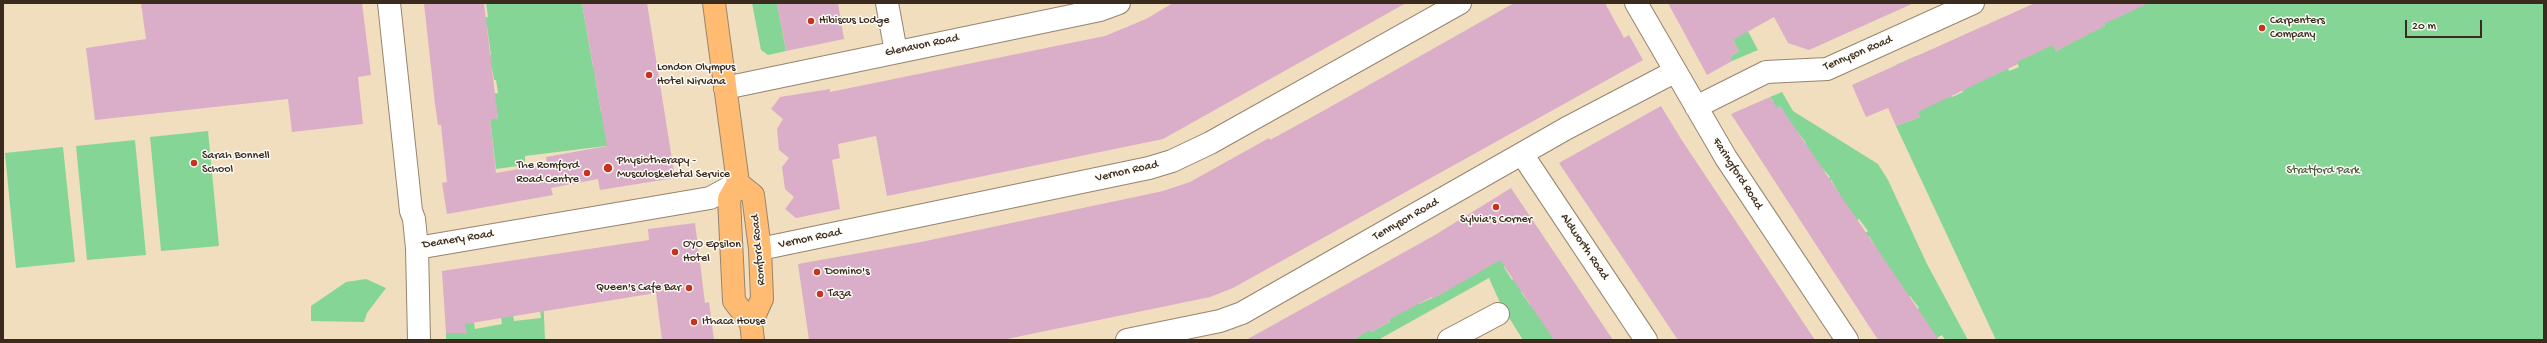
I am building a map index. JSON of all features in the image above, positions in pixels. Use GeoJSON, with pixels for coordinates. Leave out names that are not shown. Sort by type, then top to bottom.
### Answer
{"type":"FeatureCollection","features":[{"type":"Feature","properties":{"kind":"main road"},"geometry":{"type":"LineString","coordinates":[[714,3],[738,183]]}},
{"type":"Feature","properties":{"kind":"main road","name":"Romford Road"},"geometry":{"type":"LineString","coordinates":[[738,183],[753,195],[760,249],[762,299],[752,331],[734,301],[729,198],[738,183]]}},
{"type":"Feature","properties":{"kind":"street","name":"Deanery Road"},"geometry":{"type":"LineString","coordinates":[[389,3],[417,254],[710,198],[738,183]]}},
{"type":"Feature","properties":{"kind":"street"},"geometry":{"type":"LineString","coordinates":[[887,3],[896,52]]}},
{"type":"Feature","properties":{"kind":"street","name":"Glenavon Road"},"geometry":{"type":"LineString","coordinates":[[725,88],[1100,10],[1119,3]]}},
{"type":"Feature","properties":{"kind":"street","name":"Vernon Road"},"geometry":{"type":"LineString","coordinates":[[760,249],[1149,168],[1172,160],[1210,143],[1460,3]]}},
{"type":"Feature","properties":{"kind":"street","name":"Faringford Road"},"geometry":{"type":"LineString","coordinates":[[1636,3],[1674,72],[1726,158],[1847,340]]}},
{"type":"Feature","properties":{"kind":"street","name":"Tennyson Road"},"geometry":{"type":"LineString","coordinates":[[1696,107],[1766,72],[1827,69],[1973,3]]}},
{"type":"Feature","properties":{"kind":"street","name":"Tennyson Road"},"geometry":{"type":"LineString","coordinates":[[1127,340],[1220,321],[1242,313],[1522,154],[1674,72]]}},
{"type":"Feature","properties":{"kind":"street","name":"Aldworth Road"},"geometry":{"type":"LineString","coordinates":[[1522,154],[1646,340]]}},
{"type":"Feature","properties":{"kind":"street"},"geometry":{"type":"LineString","coordinates":[[417,254],[419,340]]}},
{"type":"Feature","properties":{"kind":"street"},"geometry":{"type":"LineString","coordinates":[[1449,340],[1498,314]]}},
{"type":"Feature","properties":{"kind":"green space"},"geometry":{"type":"Polygon","coordinates":[[[486,3],[582,3],[593,67],[621,63],[595,77],[601,112],[628,108],[622,144],[525,156],[525,165],[496,169],[490,119],[498,119],[496,106],[468,97],[498,93],[496,80],[494,80],[492,68],[480,69],[463,59],[491,55],[487,27],[458,21],[488,17],[486,3]]]}},
{"type":"Feature","properties":{"kind":"green space"},"geometry":{"type":"Polygon","coordinates":[[[752,3],[777,3],[786,51],[768,55],[761,50],[752,3]]]}},
{"type":"Feature","properties":{"kind":"green space"},"geometry":{"type":"Polygon","coordinates":[[[1733,3],[1758,50],[1732,61],[1730,57],[1739,51],[1733,40],[1733,3]]]}},
{"type":"Feature","properties":{"kind":"green space","name":"Stratford Park"},"geometry":{"type":"Polygon","coordinates":[[[2149,3],[2544,3],[2544,340],[1996,340],[1896,126],[1920,117],[1896,65],[1916,56],[1933,93],[1950,93],[1952,97],[1963,92],[1960,86],[2004,60],[2009,71],[2019,67],[2010,46],[2025,58],[2044,49],[2046,29],[2056,51],[2075,41],[2066,20],[2105,26],[2096,6],[2149,3]]]}},
{"type":"Feature","properties":{"kind":"green space"},"geometry":{"type":"Polygon","coordinates":[[[1782,92],[1793,111],[1878,164],[1888,180],[1927,264],[1968,340],[1945,340],[1942,335],[1933,340],[1909,315],[1919,308],[1910,296],[1909,297],[1862,266],[1880,254],[1869,236],[1850,249],[1848,245],[1868,231],[1859,219],[1856,221],[1834,196],[1839,193],[1831,180],[1825,184],[1823,182],[1830,177],[1802,146],[1806,143],[1797,131],[1795,132],[1780,106],[1763,117],[1769,104],[1773,101],[1770,97],[1782,92]]]}},
{"type":"Feature","properties":{"kind":"green space"},"geometry":{"type":"Polygon","coordinates":[[[208,131],[219,246],[161,251],[150,137],[208,131]]]}},
{"type":"Feature","properties":{"kind":"green space"},"geometry":{"type":"Polygon","coordinates":[[[135,140],[146,255],[87,260],[76,146],[135,140]]]}},
{"type":"Feature","properties":{"kind":"green space"},"geometry":{"type":"Polygon","coordinates":[[[63,147],[75,262],[16,268],[5,153],[63,147]]]}},
{"type":"Feature","properties":{"kind":"green space"},"geometry":{"type":"Polygon","coordinates":[[[1477,248],[1511,263],[1504,267],[1512,280],[1533,266],[1527,288],[1521,292],[1530,305],[1540,299],[1557,340],[1523,340],[1501,305],[1489,278],[1378,340],[1353,340],[1361,335],[1359,311],[1371,332],[1390,322],[1378,301],[1419,304],[1443,293],[1437,282],[1474,275],[1479,272],[1477,267],[1477,248]]]}},
{"type":"Feature","properties":{"kind":"green space"},"geometry":{"type":"Polygon","coordinates":[[[366,279],[386,288],[367,313],[364,322],[311,321],[311,306],[346,282],[366,279]]]}},
{"type":"Feature","properties":{"kind":"green space"},"geometry":{"type":"Polygon","coordinates":[[[543,292],[545,340],[446,340],[446,333],[459,333],[459,306],[471,304],[475,329],[502,324],[498,299],[511,297],[514,321],[541,318],[538,293],[543,292]]]}},
{"type":"Feature","properties":{"kind":"building"},"geometry":{"type":"Polygon","coordinates":[[[141,3],[362,3],[371,75],[358,77],[363,124],[292,132],[288,99],[95,120],[86,48],[146,39],[141,3]]]}},
{"type":"Feature","properties":{"kind":"building"},"geometry":{"type":"Polygon","coordinates":[[[424,3],[484,3],[498,119],[490,119],[496,173],[547,164],[546,157],[607,146],[582,3],[647,3],[675,178],[600,190],[598,179],[551,188],[553,195],[447,214],[442,183],[447,182],[441,125],[438,125],[435,104],[424,3]]]}},
{"type":"Feature","properties":{"kind":"building","name":"Hibiscus Lodge"},"geometry":{"type":"Polygon","coordinates":[[[777,3],[838,3],[844,39],[786,51],[777,3]]]}},
{"type":"Feature","properties":{"kind":"building"},"geometry":{"type":"Polygon","coordinates":[[[1173,3],[1406,3],[1163,139],[887,196],[876,136],[838,144],[840,158],[832,160],[840,209],[796,218],[785,209],[794,197],[785,189],[782,167],[789,158],[779,150],[777,129],[783,119],[771,109],[780,97],[830,89],[830,92],[1105,36],[1146,19],[1173,3]]]}},
{"type":"Feature","properties":{"kind":"building"},"geometry":{"type":"Polygon","coordinates":[[[1514,3],[1605,3],[1624,38],[1629,35],[1643,60],[1233,288],[1210,297],[1002,340],[809,340],[798,264],[921,242],[1163,191],[1190,182],[1269,138],[1270,140],[1323,111],[1514,3]]]}},
{"type":"Feature","properties":{"kind":"building"},"geometry":{"type":"Polygon","coordinates":[[[1668,3],[1914,3],[1809,50],[1788,43],[1774,17],[1733,40],[1739,51],[1730,57],[1732,61],[1707,75],[1668,3]]]}},
{"type":"Feature","properties":{"kind":"building"},"geometry":{"type":"Polygon","coordinates":[[[2035,3],[2149,3],[2104,24],[2105,26],[2056,51],[2053,45],[2017,62],[2018,64],[1918,112],[1920,117],[1896,126],[1888,108],[1866,117],[1852,85],[2035,3]]]}},
{"type":"Feature","properties":{"kind":"building"},"geometry":{"type":"Polygon","coordinates":[[[1770,97],[1777,108],[1780,106],[1939,340],[1878,340],[1731,114],[1770,97]]]}},
{"type":"Feature","properties":{"kind":"building"},"geometry":{"type":"Polygon","coordinates":[[[1661,106],[1681,139],[1815,340],[1678,340],[1559,163],[1661,106]]]}},
{"type":"Feature","properties":{"kind":"building"},"geometry":{"type":"Polygon","coordinates":[[[1511,188],[1613,340],[1554,340],[1500,260],[1433,299],[1432,297],[1388,320],[1390,322],[1371,332],[1370,330],[1353,340],[1246,340],[1435,235],[1511,188]]]}},
{"type":"Feature","properties":{"kind":"building"},"geometry":{"type":"Polygon","coordinates":[[[695,223],[705,303],[709,302],[714,340],[662,340],[656,293],[465,324],[467,333],[446,333],[442,271],[649,240],[648,229],[695,223]]]}},
{"type":"Feature","properties":{"kind":"place","name":"Hibiscus Lodge"},"geometry":{"type":"Point","coordinates":[811,21]}},
{"type":"Feature","properties":{"kind":"place","name":"Carpenters Company"},"geometry":{"type":"Point","coordinates":[2262,28]}},
{"type":"Feature","properties":{"kind":"place","name":"London Olympus Hotel Nirvana"},"geometry":{"type":"Point","coordinates":[649,75]}},
{"type":"Feature","properties":{"kind":"place","name":"Sarah Bonnell School"},"geometry":{"type":"Point","coordinates":[194,163]}},
{"type":"Feature","properties":{"kind":"place","name":"Physiotherapy - Musculoskeletal Service"},"geometry":{"type":"Point","coordinates":[608,168]}},
{"type":"Feature","properties":{"kind":"place","name":"The Romford Road Centre"},"geometry":{"type":"Point","coordinates":[587,173]}},
{"type":"Feature","properties":{"kind":"place","name":"Sylvia's Corner"},"geometry":{"type":"Point","coordinates":[1496,207]}},
{"type":"Feature","properties":{"kind":"place","name":"OYO Epsilon Hotel"},"geometry":{"type":"Point","coordinates":[675,252]}},
{"type":"Feature","properties":{"kind":"place","name":"Domino's"},"geometry":{"type":"Point","coordinates":[817,272]}},
{"type":"Feature","properties":{"kind":"place","name":"Queen's Cafe Bar"},"geometry":{"type":"Point","coordinates":[689,288]}},
{"type":"Feature","properties":{"kind":"place","name":"Taza"},"geometry":{"type":"Point","coordinates":[820,294]}},
{"type":"Feature","properties":{"kind":"place","name":"Ithaca House"},"geometry":{"type":"Point","coordinates":[694,322]}}]}
